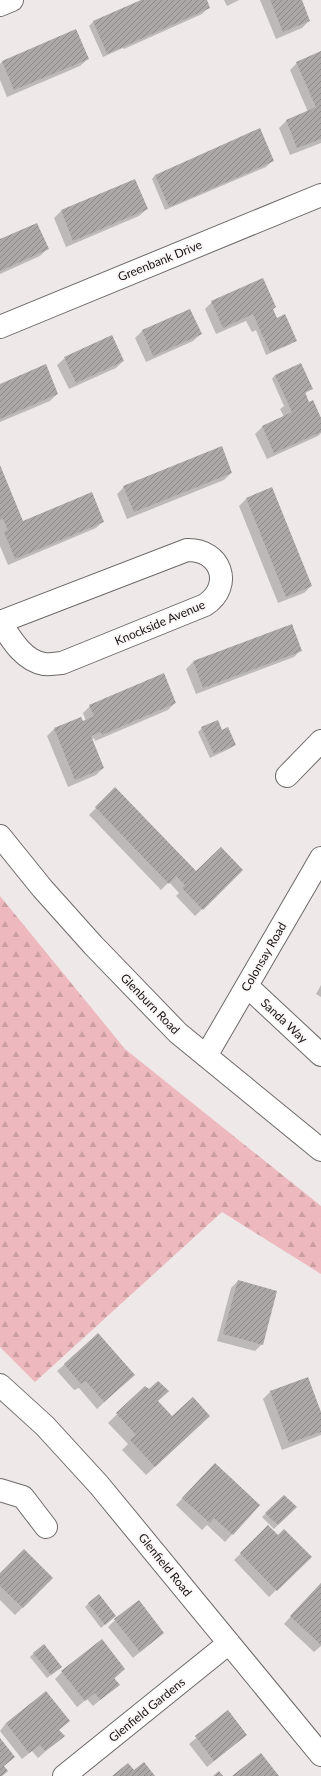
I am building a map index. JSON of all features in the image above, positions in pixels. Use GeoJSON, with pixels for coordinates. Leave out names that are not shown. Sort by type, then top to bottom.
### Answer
{"type":"FeatureCollection","features":[{"type":"Feature","properties":{"kind":"street"},"geometry":{"type":"LineString","coordinates":[[0,5],[12,0]]}},
{"type":"Feature","properties":{"kind":"street","name":"Greenbank Drive"},"geometry":{"type":"LineString","coordinates":[[0,327],[321,196]]}},
{"type":"Feature","properties":{"kind":"street","name":"Knockside Avenue"},"geometry":{"type":"LineString","coordinates":[[187,550],[197,550],[207,554],[215,561],[220,569],[221,580],[219,591],[213,600],[205,605],[62,663],[43,664],[26,656],[12,640],[0,622],[187,550]]}},
{"type":"Feature","properties":{"kind":"street"},"geometry":{"type":"LineString","coordinates":[[287,776],[321,741]]}},
{"type":"Feature","properties":{"kind":"street","name":"Glenburn Road"},"geometry":{"type":"LineString","coordinates":[[0,836],[42,888],[93,945],[178,1033],[321,1150]]}},
{"type":"Feature","properties":{"kind":"street","name":"Colonsay Road"},"geometry":{"type":"LineString","coordinates":[[206,1056],[321,858]]}},
{"type":"Feature","properties":{"kind":"street","name":"Sanda Way"},"geometry":{"type":"LineString","coordinates":[[247,986],[321,1055]]}},
{"type":"Feature","properties":{"kind":"street","name":"Glenfield Road"},"geometry":{"type":"LineString","coordinates":[[0,1385],[45,1426],[99,1485],[321,1755]]}},
{"type":"Feature","properties":{"kind":"street"},"geometry":{"type":"LineString","coordinates":[[0,1490],[24,1498],[46,1527]]}},
{"type":"Feature","properties":{"kind":"street","name":"Glenfield Gardens"},"geometry":{"type":"LineString","coordinates":[[64,1776],[229,1643]]}},
{"type":"Feature","properties":{"kind":"green space"},"geometry":{"type":"Polygon","coordinates":[[[0,896],[125,1049],[321,1206],[321,1274],[222,1212],[35,1382],[0,1347],[0,896]]]}},
{"type":"Feature","properties":{"kind":"building"},"geometry":{"type":"Polygon","coordinates":[[[141,0],[207,0],[210,8],[107,54],[93,21],[141,0]]]}},
{"type":"Feature","properties":{"kind":"building"},"geometry":{"type":"Polygon","coordinates":[[[270,0],[302,0],[310,21],[283,32],[270,0]]]}},
{"type":"Feature","properties":{"kind":"building"},"geometry":{"type":"Polygon","coordinates":[[[76,29],[89,59],[14,90],[2,61],[76,29]]]}},
{"type":"Feature","properties":{"kind":"building"},"geometry":{"type":"Polygon","coordinates":[[[321,51],[321,139],[297,148],[286,120],[316,107],[296,62],[321,51]]]}},
{"type":"Feature","properties":{"kind":"building"},"geometry":{"type":"Polygon","coordinates":[[[260,128],[274,161],[169,207],[155,175],[260,128]]]}},
{"type":"Feature","properties":{"kind":"building"},"geometry":{"type":"Polygon","coordinates":[[[135,179],[148,209],[73,241],[61,210],[135,179]]]}},
{"type":"Feature","properties":{"kind":"building"},"geometry":{"type":"Polygon","coordinates":[[[37,223],[49,249],[0,271],[0,239],[37,223]]]}},
{"type":"Feature","properties":{"kind":"building"},"geometry":{"type":"Polygon","coordinates":[[[263,278],[276,307],[273,309],[277,318],[285,314],[297,341],[270,352],[253,314],[223,328],[211,301],[263,278]]]}},
{"type":"Feature","properties":{"kind":"building"},"geometry":{"type":"Polygon","coordinates":[[[190,309],[202,334],[153,356],[142,330],[190,309]]]}},
{"type":"Feature","properties":{"kind":"building"},"geometry":{"type":"Polygon","coordinates":[[[112,335],[124,361],[76,383],[64,357],[112,335]]]}},
{"type":"Feature","properties":{"kind":"building"},"geometry":{"type":"Polygon","coordinates":[[[301,363],[313,389],[305,392],[309,402],[313,400],[321,418],[321,432],[274,453],[262,426],[292,412],[275,375],[301,363]]]}},
{"type":"Feature","properties":{"kind":"building"},"geometry":{"type":"Polygon","coordinates":[[[46,364],[58,394],[0,419],[0,384],[46,364]]]}},
{"type":"Feature","properties":{"kind":"building"},"geometry":{"type":"Polygon","coordinates":[[[222,446],[232,473],[134,512],[123,486],[222,446]]]}},
{"type":"Feature","properties":{"kind":"building"},"geometry":{"type":"Polygon","coordinates":[[[0,465],[23,521],[92,492],[104,522],[15,559],[4,532],[8,530],[3,519],[0,520],[0,465]]]}},
{"type":"Feature","properties":{"kind":"building"},"geometry":{"type":"Polygon","coordinates":[[[272,487],[312,586],[286,597],[246,498],[272,487]]]}},
{"type":"Feature","properties":{"kind":"building"},"geometry":{"type":"Polygon","coordinates":[[[292,624],[302,651],[203,688],[193,661],[292,624]]]}},
{"type":"Feature","properties":{"kind":"building"},"geometry":{"type":"Polygon","coordinates":[[[164,673],[176,703],[102,735],[101,732],[91,736],[104,768],[75,780],[54,728],[81,717],[83,721],[94,716],[89,705],[164,673]]]}},
{"type":"Feature","properties":{"kind":"building"},"geometry":{"type":"Polygon","coordinates":[[[218,720],[222,730],[228,727],[236,745],[214,754],[201,727],[218,720]]]}},
{"type":"Feature","properties":{"kind":"building"},"geometry":{"type":"Polygon","coordinates":[[[115,787],[196,871],[221,847],[243,870],[203,910],[182,888],[185,885],[176,876],[169,884],[95,807],[115,787]]]}},
{"type":"Feature","properties":{"kind":"building"},"geometry":{"type":"Polygon","coordinates":[[[238,1280],[277,1291],[263,1345],[223,1334],[238,1280]]]}},
{"type":"Feature","properties":{"kind":"building"},"geometry":{"type":"Polygon","coordinates":[[[98,1333],[135,1375],[104,1402],[86,1381],[81,1384],[64,1364],[98,1333]]]}},
{"type":"Feature","properties":{"kind":"building"},"geometry":{"type":"Polygon","coordinates":[[[308,1377],[321,1412],[321,1432],[289,1443],[270,1391],[308,1377]]]}},
{"type":"Feature","properties":{"kind":"building"},"geometry":{"type":"Polygon","coordinates":[[[158,1381],[169,1391],[158,1401],[172,1416],[193,1397],[210,1416],[155,1467],[130,1440],[136,1435],[116,1413],[145,1386],[149,1389],[158,1381]]]}},
{"type":"Feature","properties":{"kind":"building"},"geometry":{"type":"Polygon","coordinates":[[[215,1463],[260,1505],[233,1535],[214,1518],[210,1523],[182,1498],[215,1463]]]}},
{"type":"Feature","properties":{"kind":"building"},"geometry":{"type":"Polygon","coordinates":[[[284,1495],[297,1507],[278,1525],[265,1513],[284,1495]]]}},
{"type":"Feature","properties":{"kind":"building"},"geometry":{"type":"Polygon","coordinates":[[[268,1525],[278,1535],[284,1529],[312,1557],[277,1591],[240,1553],[268,1525]]]}},
{"type":"Feature","properties":{"kind":"building"},"geometry":{"type":"Polygon","coordinates":[[[24,1549],[53,1578],[23,1608],[0,1586],[0,1573],[24,1549]]]}},
{"type":"Feature","properties":{"kind":"building"},"geometry":{"type":"Polygon","coordinates":[[[321,1583],[321,1645],[290,1616],[321,1583]]]}},
{"type":"Feature","properties":{"kind":"building"},"geometry":{"type":"Polygon","coordinates":[[[99,1594],[116,1616],[105,1625],[88,1603],[99,1594]]]}},
{"type":"Feature","properties":{"kind":"building"},"geometry":{"type":"Polygon","coordinates":[[[139,1600],[164,1633],[140,1652],[114,1619],[139,1600]]]}},
{"type":"Feature","properties":{"kind":"building"},"geometry":{"type":"Polygon","coordinates":[[[102,1639],[125,1669],[114,1678],[120,1685],[100,1700],[95,1693],[85,1701],[61,1671],[102,1639]]]}},
{"type":"Feature","properties":{"kind":"building"},"geometry":{"type":"Polygon","coordinates":[[[44,1644],[62,1667],[51,1675],[33,1653],[44,1644]]]}},
{"type":"Feature","properties":{"kind":"building"},"geometry":{"type":"Polygon","coordinates":[[[46,1691],[70,1721],[59,1730],[65,1736],[55,1744],[45,1751],[40,1745],[29,1753],[6,1723],[46,1691]]]}},
{"type":"Feature","properties":{"kind":"building"},"geometry":{"type":"Polygon","coordinates":[[[228,1710],[247,1735],[214,1761],[195,1736],[228,1710]]]}},
{"type":"Feature","properties":{"kind":"building"},"geometry":{"type":"Polygon","coordinates":[[[0,1738],[15,1757],[4,1766],[8,1771],[2,1776],[0,1776],[0,1738]]]}},
{"type":"Feature","properties":{"kind":"building"},"geometry":{"type":"Polygon","coordinates":[[[261,1753],[279,1776],[232,1776],[261,1753]]]}},
{"type":"Feature","properties":{"kind":"building"},"geometry":{"type":"Polygon","coordinates":[[[144,1762],[155,1776],[112,1776],[128,1763],[134,1770],[144,1762]]]}},
{"type":"Feature","properties":{"kind":"building"},"geometry":{"type":"Polygon","coordinates":[[[219,1771],[223,1776],[213,1776],[219,1771]]]}}]}
